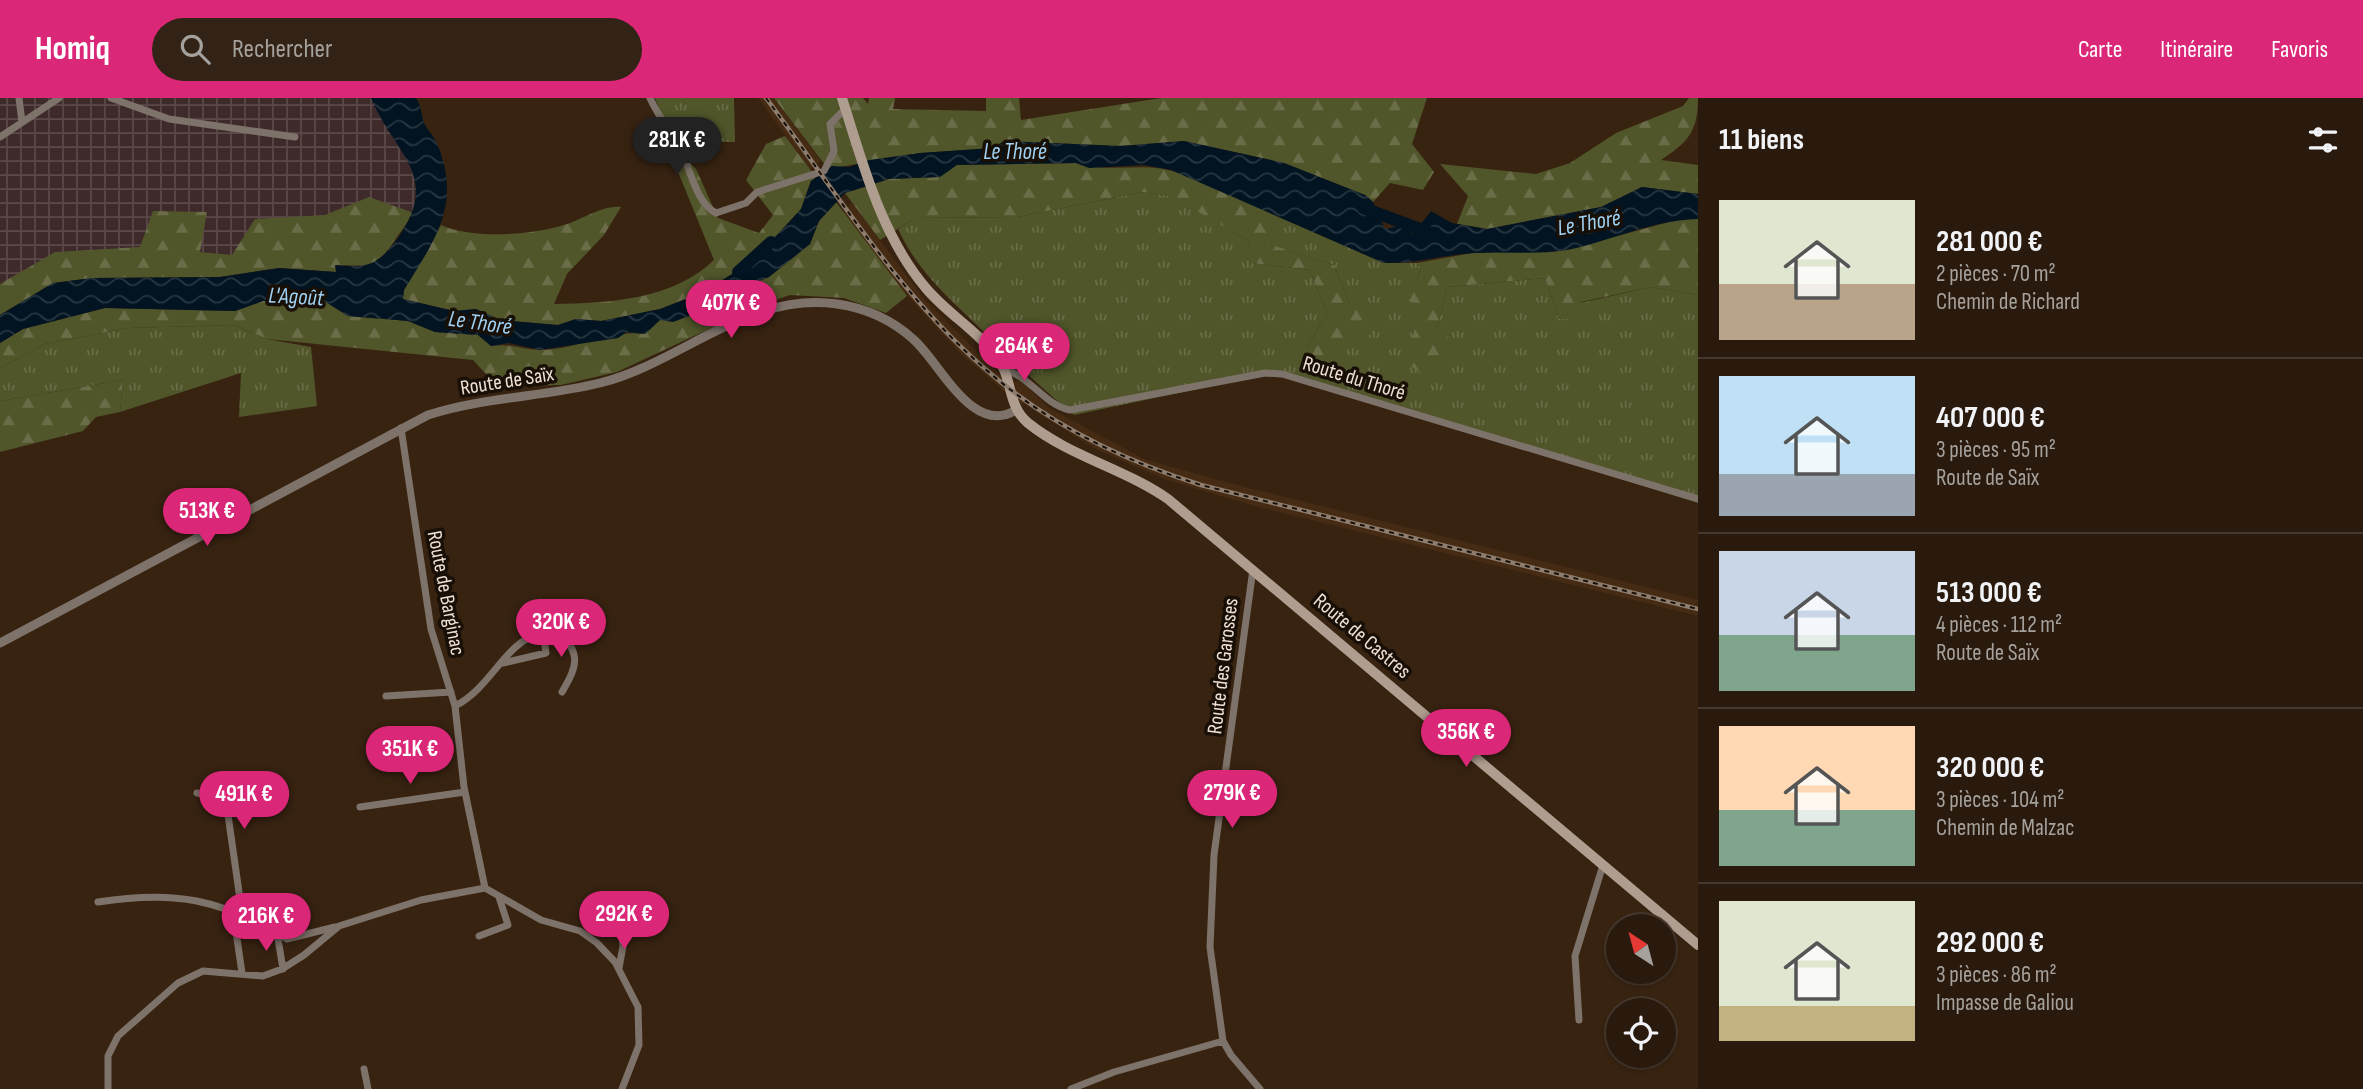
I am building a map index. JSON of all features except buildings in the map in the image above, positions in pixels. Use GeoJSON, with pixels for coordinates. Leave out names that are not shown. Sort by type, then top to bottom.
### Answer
{"type":"FeatureCollection","features":[{"type":"Feature","properties":{"kind":"main road"},"geometry":{"type":"LineString","coordinates":[[842,98],[856,144],[900,250],[920,281],[941,305],[991,350],[1004,369],[1016,410]]}},
{"type":"Feature","properties":{"kind":"main road","name":"Route de Castres"},"geometry":{"type":"LineString","coordinates":[[1016,410],[1028,424],[1046,435],[1155,489],[1698,946]]}},
{"type":"Feature","properties":{"kind":"street"},"geometry":{"type":"LineString","coordinates":[[19,98],[22,122]]}},
{"type":"Feature","properties":{"kind":"street"},"geometry":{"type":"LineString","coordinates":[[0,137],[59,98]]}},
{"type":"Feature","properties":{"kind":"street"},"geometry":{"type":"LineString","coordinates":[[111,98],[169,119],[295,137]]}},
{"type":"Feature","properties":{"kind":"street"},"geometry":{"type":"LineString","coordinates":[[650,98],[659,119],[680,148],[710,210],[716,213],[746,203],[757,192],[824,171],[834,150],[830,124],[845,109]]}},
{"type":"Feature","properties":{"kind":"street","name":"Route de Saïx"},"geometry":{"type":"LineString","coordinates":[[0,643],[401,428],[450,408],[600,383],[640,368],[752,314],[807,302],[853,307],[893,324],[928,353],[973,407],[993,415],[1016,410]]}},
{"type":"Feature","properties":{"kind":"street","name":"Route du Thoré"},"geometry":{"type":"LineString","coordinates":[[1004,369],[1024,378],[1057,405],[1070,410],[1265,373],[1282,374],[1698,499]]}},
{"type":"Feature","properties":{"kind":"street","name":"Route de Barginac"},"geometry":{"type":"LineString","coordinates":[[401,428],[431,629],[455,706],[465,792],[485,888]]}},
{"type":"Feature","properties":{"kind":"street","name":"Route des Garosses"},"geometry":{"type":"LineString","coordinates":[[1253,569],[1214,855],[1210,947],[1223,1041],[1260,1089]]}},
{"type":"Feature","properties":{"kind":"street"},"geometry":{"type":"LineString","coordinates":[[455,706],[486,685],[516,644],[558,628],[575,649],[575,664],[562,692]]}},
{"type":"Feature","properties":{"kind":"street"},"geometry":{"type":"LineString","coordinates":[[503,663],[547,653],[544,639],[539,634]]}},
{"type":"Feature","properties":{"kind":"street"},"geometry":{"type":"LineString","coordinates":[[386,696],[451,692]]}},
{"type":"Feature","properties":{"kind":"street"},"geometry":{"type":"LineString","coordinates":[[359,807],[465,792]]}},
{"type":"Feature","properties":{"kind":"street"},"geometry":{"type":"LineString","coordinates":[[197,793],[221,797],[226,801],[242,913]]}},
{"type":"Feature","properties":{"kind":"street"},"geometry":{"type":"LineString","coordinates":[[1578,1020],[1575,956],[1603,865]]}},
{"type":"Feature","properties":{"kind":"street"},"geometry":{"type":"LineString","coordinates":[[98,902],[174,897],[211,903],[242,913],[287,939],[421,900],[485,888],[541,920],[580,931],[597,943],[618,969],[638,1007],[639,1045],[622,1089]]}},
{"type":"Feature","properties":{"kind":"street"},"geometry":{"type":"LineString","coordinates":[[479,936],[508,925],[499,896]]}},
{"type":"Feature","properties":{"kind":"street"},"geometry":{"type":"LineString","coordinates":[[618,898],[623,946],[618,969]]}},
{"type":"Feature","properties":{"kind":"street"},"geometry":{"type":"LineString","coordinates":[[233,911],[242,973]]}},
{"type":"Feature","properties":{"kind":"street"},"geometry":{"type":"LineString","coordinates":[[108,1089],[108,1055],[118,1036],[161,995],[203,971],[263,976],[284,968],[339,926]]}},
{"type":"Feature","properties":{"kind":"street"},"geometry":{"type":"LineString","coordinates":[[277,933],[284,968]]}},
{"type":"Feature","properties":{"kind":"street"},"geometry":{"type":"LineString","coordinates":[[1071,1089],[1101,1076],[1223,1041]]}},
{"type":"Feature","properties":{"kind":"street"},"geometry":{"type":"LineString","coordinates":[[365,1069],[368,1089]]}},
{"type":"Feature","properties":{"kind":"shaded area"},"geometry":{"type":"Polygon","coordinates":[[[0,98],[371,98],[412,167],[416,186],[414,213],[345,266],[200,252],[0,294],[0,98]]]}},
{"type":"Feature","properties":{"kind":"shaded area"},"geometry":{"type":"Polygon","coordinates":[[[758,98],[774,98],[821,161],[810,169],[758,98]]]}},
{"type":"Feature","properties":{"kind":"shaded area"},"geometry":{"type":"Polygon","coordinates":[[[852,203],[925,300],[1004,379],[1005,392],[960,353],[894,281],[842,211],[852,203]]]}},
{"type":"Feature","properties":{"kind":"shaded area"},"geometry":{"type":"Polygon","coordinates":[[[1020,380],[1049,408],[1144,459],[1225,482],[1698,600],[1698,616],[1251,505],[1164,479],[1094,448],[1024,404],[1018,404],[1014,381],[1020,380]]]}},
{"type":"Feature","properties":{"kind":"green space"},"geometry":{"type":"Polygon","coordinates":[[[655,98],[734,98],[735,142],[681,141],[662,115],[655,98]]]}},
{"type":"Feature","properties":{"kind":"green space"},"geometry":{"type":"Polygon","coordinates":[[[774,98],[863,98],[868,104],[869,98],[895,98],[893,109],[986,111],[986,98],[1019,98],[1021,120],[1161,98],[1427,98],[1412,144],[1434,172],[1423,190],[1390,183],[1373,202],[1365,195],[1284,163],[1184,141],[1121,146],[1004,141],[993,148],[920,153],[828,169],[774,98]]]}},
{"type":"Feature","properties":{"kind":"green space"},"geometry":{"type":"Polygon","coordinates":[[[1689,98],[1698,98],[1696,120],[1690,135],[1661,160],[1698,165],[1698,194],[1642,187],[1601,207],[1487,229],[1457,224],[1468,196],[1440,164],[1536,174],[1570,163],[1616,133],[1683,106],[1689,98]]]}},
{"type":"Feature","properties":{"kind":"green space"},"geometry":{"type":"Polygon","coordinates":[[[785,136],[816,177],[811,181],[801,209],[754,260],[703,292],[660,309],[601,321],[576,319],[558,325],[500,320],[476,309],[454,311],[403,299],[404,290],[441,225],[470,233],[523,233],[556,227],[615,207],[621,207],[604,235],[567,274],[554,304],[639,297],[679,284],[714,260],[672,157],[680,152],[696,169],[718,218],[759,233],[773,215],[746,180],[766,144],[785,136]]]}},
{"type":"Feature","properties":{"kind":"green space"},"geometry":{"type":"Polygon","coordinates":[[[1076,163],[1098,167],[1168,170],[1210,184],[1279,217],[1263,242],[1334,265],[1351,307],[1373,315],[1373,333],[1315,365],[1305,352],[1327,313],[1310,270],[1251,263],[1249,241],[1170,196],[1142,192],[1018,217],[915,218],[880,240],[845,193],[889,179],[939,177],[956,165],[1076,163]]]}},
{"type":"Feature","properties":{"kind":"green space"},"geometry":{"type":"Polygon","coordinates":[[[1142,192],[1171,196],[1249,241],[1252,263],[1310,270],[1327,313],[1305,352],[1351,307],[1334,265],[1262,242],[1279,217],[1384,263],[1417,263],[1421,267],[1417,281],[1437,329],[1447,287],[1545,278],[1559,319],[1575,319],[1580,303],[1651,287],[1698,295],[1698,503],[1290,376],[1269,374],[1074,415],[937,286],[916,260],[898,229],[915,218],[1018,217],[1142,192]]]}},
{"type":"Feature","properties":{"kind":"green space"},"geometry":{"type":"Polygon","coordinates":[[[369,197],[414,213],[382,258],[370,266],[335,265],[337,272],[279,268],[220,277],[92,278],[53,283],[0,315],[0,284],[55,252],[140,247],[153,211],[207,212],[200,252],[232,255],[255,219],[325,215],[369,197]]]}},
{"type":"Feature","properties":{"kind":"green space"},"geometry":{"type":"Polygon","coordinates":[[[836,202],[907,296],[886,313],[844,298],[790,295],[756,307],[617,372],[561,385],[497,386],[473,360],[267,339],[234,325],[127,328],[45,344],[0,368],[0,343],[23,329],[105,308],[235,311],[263,301],[321,299],[348,316],[408,321],[435,332],[478,335],[491,346],[505,345],[534,350],[567,347],[618,334],[645,334],[660,320],[713,307],[724,294],[769,277],[810,244],[819,221],[836,202]]]}},
{"type":"Feature","properties":{"kind":"green space"},"geometry":{"type":"Polygon","coordinates":[[[1680,219],[1698,219],[1698,295],[1651,287],[1581,302],[1575,319],[1559,319],[1545,278],[1447,287],[1437,329],[1456,343],[1438,382],[1403,362],[1424,305],[1401,299],[1405,284],[1417,281],[1421,267],[1417,263],[1472,253],[1566,250],[1680,219]]]}},
{"type":"Feature","properties":{"kind":"green space"},"geometry":{"type":"Polygon","coordinates":[[[234,325],[267,339],[311,347],[317,406],[239,417],[241,373],[120,412],[123,380],[0,401],[0,368],[45,344],[127,328],[234,325]]]}},
{"type":"Feature","properties":{"kind":"green space"},"geometry":{"type":"Polygon","coordinates":[[[123,380],[120,412],[96,417],[83,431],[0,452],[0,401],[123,380]]]}},
{"type":"Feature","properties":{"kind":"water","name":"L'Agoût"},"geometry":{"type":"Polygon","coordinates":[[[371,98],[416,98],[424,123],[437,143],[445,167],[446,205],[441,222],[404,290],[403,299],[454,311],[476,309],[500,320],[558,325],[576,319],[601,321],[660,309],[704,292],[754,260],[801,209],[811,181],[832,166],[849,167],[869,160],[920,153],[993,148],[1004,141],[1121,146],[1184,141],[1284,163],[1365,195],[1373,202],[1385,229],[1403,225],[1413,234],[1431,211],[1452,223],[1487,229],[1601,207],[1642,187],[1698,194],[1698,219],[1664,223],[1567,250],[1475,253],[1384,263],[1171,170],[1144,165],[1089,168],[1076,163],[957,165],[940,177],[889,179],[845,193],[819,221],[810,244],[769,277],[724,294],[713,307],[673,322],[660,320],[645,334],[627,332],[618,338],[540,350],[509,343],[491,346],[478,335],[435,332],[408,321],[348,316],[321,299],[263,301],[235,311],[105,308],[23,329],[0,343],[0,315],[53,283],[92,278],[220,277],[279,268],[336,272],[335,265],[362,266],[382,257],[409,219],[415,200],[415,183],[410,167],[371,98]]]}},
{"type":"Feature","properties":{"kind":"waterway","name":"Le Thoré"},"geometry":{"type":"LineString","coordinates":[[1363,208],[1431,233]]}},
{"type":"Feature","properties":{"kind":"waterway","name":"Le Thoré"},"geometry":{"type":"LineString","coordinates":[[738,272],[771,242]]}},
{"type":"Feature","properties":{"kind":"railway"},"geometry":{"type":"LineString","coordinates":[[766,98],[894,273],[952,338],[1032,406],[1086,438],[1142,464],[1201,485],[1698,609]]}}]}
